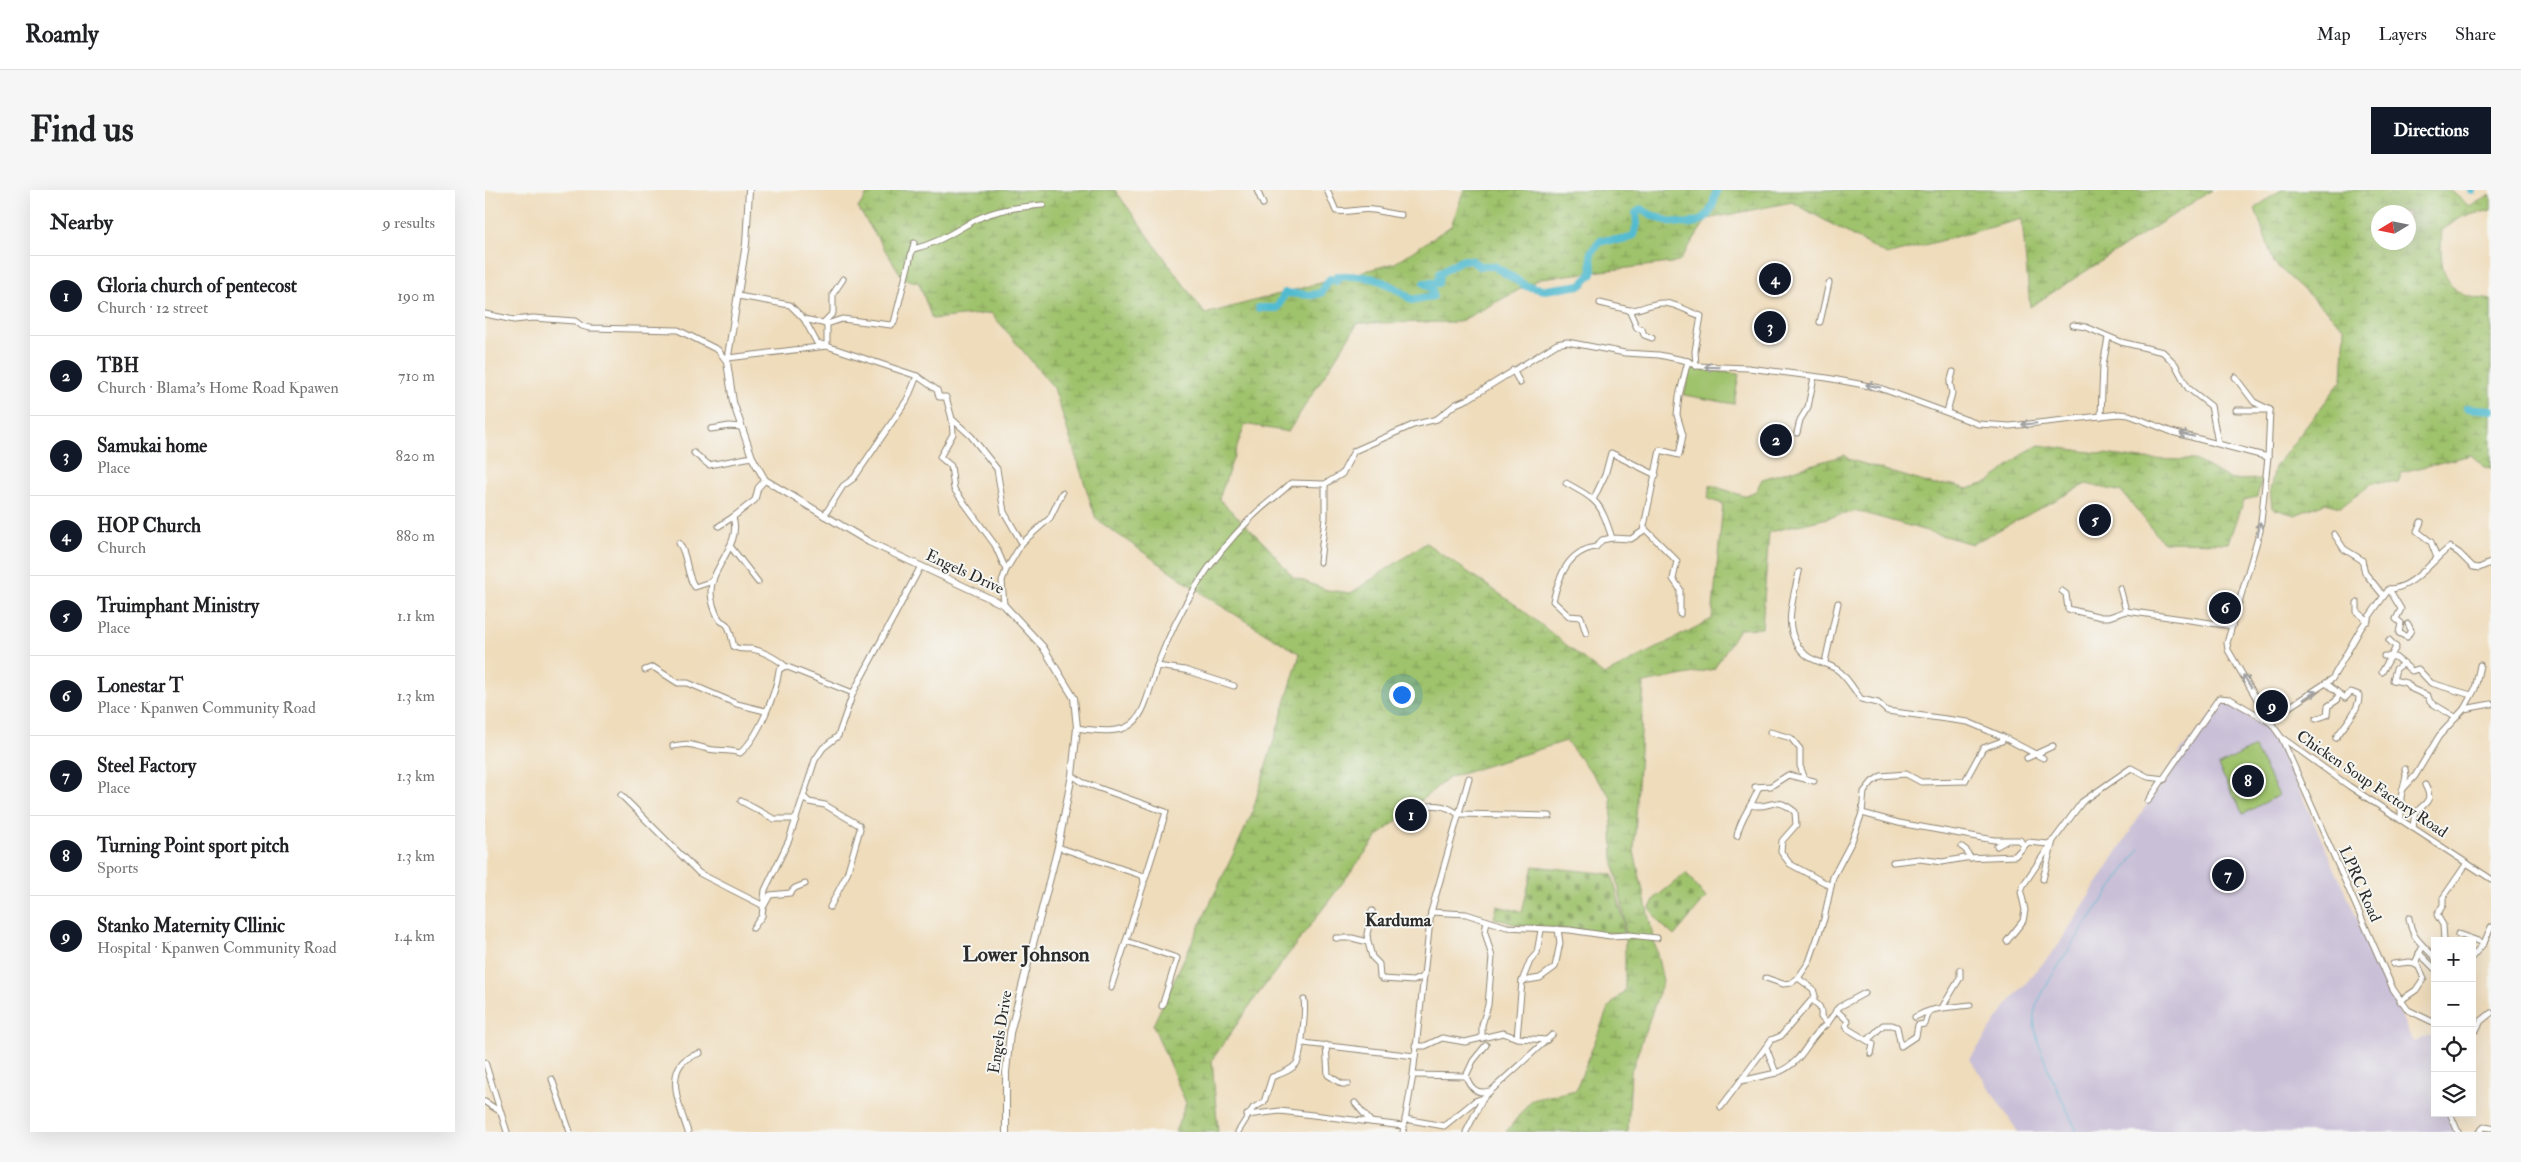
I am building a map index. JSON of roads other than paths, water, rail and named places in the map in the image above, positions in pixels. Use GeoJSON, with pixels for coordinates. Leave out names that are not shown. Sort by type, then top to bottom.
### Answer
{"type":"FeatureCollection","features":[{"type":"Feature","properties":{"kind":"street","name":"Engels Drive"},"geometry":{"type":"LineString","coordinates":[[749,190],[746,244],[728,360],[730,392],[752,457],[765,480],[869,542],[1004,605],[1043,647],[1071,690],[1077,728],[1073,775],[1058,847],[1010,1033],[1006,1072],[1006,1132]]}},
{"type":"Feature","properties":{"kind":"street"},"geometry":{"type":"LineString","coordinates":[[1257,190],[1263,204]]}},
{"type":"Feature","properties":{"kind":"street"},"geometry":{"type":"LineString","coordinates":[[1327,190],[1336,211],[1373,210],[1384,214],[1401,215]]}},
{"type":"Feature","properties":{"kind":"street"},"geometry":{"type":"LineString","coordinates":[[804,319],[825,323],[842,319],[891,325],[894,323],[914,246],[934,244],[976,220],[1013,207],[1043,205]]}},
{"type":"Feature","properties":{"kind":"street"},"geometry":{"type":"LineString","coordinates":[[827,346],[825,323],[833,312],[833,294],[843,279]]}},
{"type":"Feature","properties":{"kind":"street"},"geometry":{"type":"LineString","coordinates":[[1820,322],[1829,283]]}},
{"type":"Feature","properties":{"kind":"street"},"geometry":{"type":"LineString","coordinates":[[739,296],[790,305],[804,319],[817,343],[917,376],[937,390],[939,397],[946,397],[953,434],[940,457],[951,466],[955,489],[995,545],[1006,570]]}},
{"type":"Feature","properties":{"kind":"street"},"geometry":{"type":"LineString","coordinates":[[1600,304],[1635,311],[1644,305],[1663,303],[1682,307],[1687,312],[1701,316],[1695,350],[1696,366]]}},
{"type":"Feature","properties":{"kind":"street"},"geometry":{"type":"LineString","coordinates":[[1629,310],[1637,328],[1642,329],[1644,335],[1652,338]]}},
{"type":"Feature","properties":{"kind":"street"},"geometry":{"type":"LineString","coordinates":[[485,314],[514,320],[541,318],[575,321],[589,328],[679,330],[718,350],[728,360],[827,346]]}},
{"type":"Feature","properties":{"kind":"street"},"geometry":{"type":"LineString","coordinates":[[2073,325],[2086,327],[2109,338],[2163,352],[2170,357],[2188,388],[2211,406],[2218,443]]}},
{"type":"Feature","properties":{"kind":"street"},"geometry":{"type":"LineString","coordinates":[[2101,416],[2103,365],[2109,338]]}},
{"type":"Feature","properties":{"kind":"street"},"geometry":{"type":"LineString","coordinates":[[1077,728],[1113,732],[1134,723],[1144,708],[1157,666],[1188,596],[1218,554],[1249,520],[1291,483],[1325,484],[1342,474],[1354,451],[1413,425],[1437,419],[1456,404],[1468,399],[1557,344],[1567,342],[1625,353],[1659,355],[1688,361],[1696,366],[1748,368],[1880,388],[1978,424],[2010,426],[2101,416],[2129,415],[2172,432],[2268,457]]}},
{"type":"Feature","properties":{"kind":"street"},"geometry":{"type":"LineString","coordinates":[[1586,633],[1581,617],[1569,616],[1553,601],[1558,579],[1571,560],[1582,549],[1596,547],[1602,540],[1631,538],[1644,528],[1660,450],[1679,455],[1683,435],[1677,415],[1679,396],[1688,361]]}},
{"type":"Feature","properties":{"kind":"street"},"geometry":{"type":"LineString","coordinates":[[1513,370],[1521,384]]}},
{"type":"Feature","properties":{"kind":"street"},"geometry":{"type":"LineString","coordinates":[[1947,412],[1952,393],[1950,383],[1953,372]]}},
{"type":"Feature","properties":{"kind":"street"},"geometry":{"type":"LineString","coordinates":[[824,516],[843,486],[853,478],[907,400],[917,376]]}},
{"type":"Feature","properties":{"kind":"street"},"geometry":{"type":"LineString","coordinates":[[1797,433],[1800,420],[1808,407],[1814,377]]}},
{"type":"Feature","properties":{"kind":"street"},"geometry":{"type":"LineString","coordinates":[[2235,377],[2254,402],[2270,410]]}},
{"type":"Feature","properties":{"kind":"street"},"geometry":{"type":"LineString","coordinates":[[2236,410],[2270,410]]}},
{"type":"Feature","properties":{"kind":"street"},"geometry":{"type":"LineString","coordinates":[[2270,410],[2268,457],[2260,531],[2231,626],[2228,650],[2271,723],[2283,711],[2327,684],[2340,667],[2361,628],[2368,621],[2383,595],[2389,589],[2398,589],[2404,585],[2450,547],[2459,552],[2473,567],[2479,568],[2490,563]]}},
{"type":"Feature","properties":{"kind":"street"},"geometry":{"type":"LineString","coordinates":[[951,418],[971,436],[997,469],[1004,512],[1022,542]]}},
{"type":"Feature","properties":{"kind":"street"},"geometry":{"type":"LineString","coordinates":[[711,429],[729,426],[742,427]]}},
{"type":"Feature","properties":{"kind":"street"},"geometry":{"type":"LineString","coordinates":[[1594,498],[1605,475],[1611,453],[1656,475]]}},
{"type":"Feature","properties":{"kind":"street"},"geometry":{"type":"LineString","coordinates":[[694,454],[709,465],[752,457]]}},
{"type":"Feature","properties":{"kind":"street"},"geometry":{"type":"LineString","coordinates":[[719,526],[755,500],[758,488],[765,480]]}},
{"type":"Feature","properties":{"kind":"street"},"geometry":{"type":"LineString","coordinates":[[1566,483],[1594,498],[1605,516],[1612,538]]}},
{"type":"Feature","properties":{"kind":"street"},"geometry":{"type":"LineString","coordinates":[[1321,562],[1325,518],[1325,484]]}},
{"type":"Feature","properties":{"kind":"street"},"geometry":{"type":"LineString","coordinates":[[1004,605],[1002,582],[1006,570],[1022,542],[1050,518],[1062,493]]}},
{"type":"Feature","properties":{"kind":"street"},"geometry":{"type":"LineString","coordinates":[[733,517],[737,526],[730,546],[713,580],[711,593],[717,614],[720,620],[727,625],[734,647],[741,650],[752,649],[780,661],[785,666],[853,693]]}},
{"type":"Feature","properties":{"kind":"street"},"geometry":{"type":"LineString","coordinates":[[2421,522],[2417,531],[2431,542],[2437,558]]}},
{"type":"Feature","properties":{"kind":"street"},"geometry":{"type":"LineString","coordinates":[[1644,528],[1677,561],[1673,579],[1680,589],[1680,614]]}},
{"type":"Feature","properties":{"kind":"street"},"geometry":{"type":"LineString","coordinates":[[2334,534],[2344,549],[2362,560],[2365,573],[2383,595]]}},
{"type":"Feature","properties":{"kind":"street"},"geometry":{"type":"LineString","coordinates":[[679,544],[685,551],[689,580],[695,587],[713,580]]}},
{"type":"Feature","properties":{"kind":"street"},"geometry":{"type":"LineString","coordinates":[[730,546],[758,582]]}},
{"type":"Feature","properties":{"kind":"street"},"geometry":{"type":"LineString","coordinates":[[753,928],[759,921],[768,884],[783,856],[815,760],[823,748],[838,736],[853,693],[921,566]]}},
{"type":"Feature","properties":{"kind":"street"},"geometry":{"type":"LineString","coordinates":[[1799,572],[1791,604],[1789,630],[1806,655],[1825,662],[1840,672],[1861,700],[1878,703],[1887,711],[1968,722],[2003,737],[2043,758]]}},
{"type":"Feature","properties":{"kind":"street"},"geometry":{"type":"LineString","coordinates":[[2120,588],[2126,611]]}},
{"type":"Feature","properties":{"kind":"street"},"geometry":{"type":"LineString","coordinates":[[2389,589],[2401,610],[2396,619],[2401,623],[2399,633],[2402,636],[2407,637],[2411,630],[2408,624]]}},
{"type":"Feature","properties":{"kind":"street"},"geometry":{"type":"LineString","coordinates":[[2062,590],[2066,594],[2068,609],[2101,617],[2109,617],[2126,611],[2231,626]]}},
{"type":"Feature","properties":{"kind":"street"},"geometry":{"type":"LineString","coordinates":[[1825,662],[1838,602]]}},
{"type":"Feature","properties":{"kind":"street"},"geometry":{"type":"LineString","coordinates":[[2357,603],[2357,612],[2368,621]]}},
{"type":"Feature","properties":{"kind":"street"},"geometry":{"type":"LineString","coordinates":[[2382,672],[2396,647],[2389,640]]}},
{"type":"Feature","properties":{"kind":"street"},"geometry":{"type":"LineString","coordinates":[[2384,656],[2392,657],[2404,663],[2412,671],[2418,669],[2422,671],[2431,683],[2450,687],[2456,692],[2471,695]]}},
{"type":"Feature","properties":{"kind":"street"},"geometry":{"type":"LineString","coordinates":[[2404,663],[2397,669],[2393,680],[2407,683],[2412,689],[2428,696],[2430,702],[2455,717]]}},
{"type":"Feature","properties":{"kind":"street"},"geometry":{"type":"LineString","coordinates":[[673,746],[694,743],[705,749],[729,750],[740,754],[749,746],[777,684],[779,670],[785,666]]}},
{"type":"Feature","properties":{"kind":"street"},"geometry":{"type":"LineString","coordinates":[[1157,666],[1185,670],[1234,686]]}},
{"type":"Feature","properties":{"kind":"street"},"geometry":{"type":"LineString","coordinates":[[2402,790],[2415,776],[2439,736],[2464,709],[2471,695],[2479,666]]}},
{"type":"Feature","properties":{"kind":"street"},"geometry":{"type":"LineString","coordinates":[[645,670],[653,667],[678,683],[688,683],[737,704],[765,711]]}},
{"type":"Feature","properties":{"kind":"street"},"geometry":{"type":"LineString","coordinates":[[2327,684],[2347,698],[2351,692],[2359,695],[2360,698],[2357,710],[2336,738]]}},
{"type":"Feature","properties":{"kind":"street"},"geometry":{"type":"LineString","coordinates":[[2316,719],[2327,715],[2328,706],[2336,701],[2339,694]]}},
{"type":"Feature","properties":{"kind":"street","name":"Chicken Soup Factory Road"},"geometry":{"type":"LineString","coordinates":[[2148,801],[2165,779],[2219,698],[2230,699],[2271,723],[2281,737],[2401,820],[2491,879]]}},
{"type":"Feature","properties":{"kind":"street"},"geometry":{"type":"LineString","coordinates":[[2464,709],[2491,704]]}},
{"type":"Feature","properties":{"kind":"street"},"geometry":{"type":"LineString","coordinates":[[1770,732],[1791,738],[1800,749],[1800,766],[1805,779]]}},
{"type":"Feature","properties":{"kind":"street"},"geometry":{"type":"LineString","coordinates":[[1766,978],[1783,984],[1798,978],[1813,952],[1824,919],[1831,886],[1862,813],[1864,792],[1872,782],[1881,776],[1906,774],[1921,782],[1965,781],[1983,748],[2002,741],[2003,737]]}},
{"type":"Feature","properties":{"kind":"street","name":"LPRC Road"},"geometry":{"type":"LineString","coordinates":[[2281,737],[2400,1001],[2408,1010],[2431,1021]]}},
{"type":"Feature","properties":{"kind":"street"},"geometry":{"type":"LineString","coordinates":[[2027,758],[2053,746]]}},
{"type":"Feature","properties":{"kind":"street"},"geometry":{"type":"LineString","coordinates":[[2007,941],[2023,921],[2025,910],[2021,892],[2024,884],[2082,802],[2131,768],[2148,777],[2165,779]]}},
{"type":"Feature","properties":{"kind":"street"},"geometry":{"type":"LineString","coordinates":[[2401,820],[2405,770]]}},
{"type":"Feature","properties":{"kind":"street"},"geometry":{"type":"LineString","coordinates":[[1073,775],[1082,782],[1167,812],[1111,988]]}},
{"type":"Feature","properties":{"kind":"street"},"geometry":{"type":"LineString","coordinates":[[1737,836],[1739,824],[1751,805],[1757,787],[1771,786],[1788,775],[1814,782]]}},
{"type":"Feature","properties":{"kind":"street"},"geometry":{"type":"LineString","coordinates":[[1403,1132],[1413,1075],[1431,912],[1469,778]]}},
{"type":"Feature","properties":{"kind":"street"},"geometry":{"type":"LineString","coordinates":[[2413,828],[2415,816],[2428,801],[2429,794],[2425,785]]}},
{"type":"Feature","properties":{"kind":"street"},"geometry":{"type":"LineString","coordinates":[[621,795],[699,873],[764,906]]}},
{"type":"Feature","properties":{"kind":"street"},"geometry":{"type":"LineString","coordinates":[[804,797],[815,804],[825,805],[859,825],[860,829],[847,874],[830,907]]}},
{"type":"Feature","properties":{"kind":"street"},"geometry":{"type":"LineString","coordinates":[[741,801],[774,819],[795,819]]}},
{"type":"Feature","properties":{"kind":"street"},"geometry":{"type":"LineString","coordinates":[[1751,805],[1759,807],[1776,802],[1789,807],[1795,812],[1796,825],[1782,841],[1781,852],[1790,864],[1831,886]]}},
{"type":"Feature","properties":{"kind":"street"},"geometry":{"type":"LineString","coordinates":[[1417,811],[1423,807],[1437,806],[1452,809],[1458,814],[1550,816]]}},
{"type":"Feature","properties":{"kind":"street"},"geometry":{"type":"LineString","coordinates":[[1862,813],[1899,823],[2007,841],[2020,840],[2024,846]]}},
{"type":"Feature","properties":{"kind":"street"},"geometry":{"type":"LineString","coordinates":[[1997,846],[2007,841]]}},
{"type":"Feature","properties":{"kind":"street"},"geometry":{"type":"LineString","coordinates":[[1893,862],[1919,858],[1942,862],[1970,858],[2015,856],[2028,842],[2048,844],[2053,841]]}},
{"type":"Feature","properties":{"kind":"street"},"geometry":{"type":"LineString","coordinates":[[2043,879],[2053,841]]}},
{"type":"Feature","properties":{"kind":"street"},"geometry":{"type":"LineString","coordinates":[[1058,847],[1143,876],[1145,879]]}},
{"type":"Feature","properties":{"kind":"street"},"geometry":{"type":"LineString","coordinates":[[1962,847],[1970,858]]}},
{"type":"Feature","properties":{"kind":"street"},"geometry":{"type":"LineString","coordinates":[[2443,937],[2443,925],[2437,915],[2443,905],[2443,898],[2467,863]]}},
{"type":"Feature","properties":{"kind":"street"},"geometry":{"type":"LineString","coordinates":[[764,906],[770,895],[789,894],[795,888],[805,884]]}},
{"type":"Feature","properties":{"kind":"street"},"geometry":{"type":"LineString","coordinates":[[1373,911],[1367,934],[1372,957],[1379,964],[1380,977],[1383,980],[1413,981],[1423,976]]}},
{"type":"Feature","properties":{"kind":"street"},"geometry":{"type":"LineString","coordinates":[[1431,912],[1466,914],[1507,927],[1541,930],[1558,929],[1610,936],[1630,935],[1657,938]]}},
{"type":"Feature","properties":{"kind":"street"},"geometry":{"type":"LineString","coordinates":[[2409,918],[2411,930],[2422,948],[2431,955]]}},
{"type":"Feature","properties":{"kind":"street"},"geometry":{"type":"LineString","coordinates":[[1482,1038],[1481,1025],[1489,1006],[1492,956],[1485,932],[1487,921]]}},
{"type":"Feature","properties":{"kind":"street"},"geometry":{"type":"LineString","coordinates":[[2476,952],[2484,943],[2491,927]]}},
{"type":"Feature","properties":{"kind":"street"},"geometry":{"type":"LineString","coordinates":[[1523,981],[1540,978],[1555,967],[1560,943],[1558,929]]}},
{"type":"Feature","properties":{"kind":"street"},"geometry":{"type":"LineString","coordinates":[[1517,1038],[1523,981],[1530,961],[1537,953],[1541,930]]}},
{"type":"Feature","properties":{"kind":"street"},"geometry":{"type":"LineString","coordinates":[[2458,934],[2484,943]]}},
{"type":"Feature","properties":{"kind":"street"},"geometry":{"type":"LineString","coordinates":[[1336,938],[1352,938],[1368,942]]}},
{"type":"Feature","properties":{"kind":"street"},"geometry":{"type":"LineString","coordinates":[[1126,941],[1177,958],[1162,1006]]}},
{"type":"Feature","properties":{"kind":"street"},"geometry":{"type":"LineString","coordinates":[[2400,1001],[2416,990],[2424,978],[2416,961],[2422,948]]}},
{"type":"Feature","properties":{"kind":"street"},"geometry":{"type":"LineString","coordinates":[[2419,953],[2431,965]]}},
{"type":"Feature","properties":{"kind":"street"},"geometry":{"type":"LineString","coordinates":[[2393,964],[2410,962],[2418,966]]}},
{"type":"Feature","properties":{"kind":"street"},"geometry":{"type":"LineString","coordinates":[[1943,1006],[1960,978],[1960,970]]}},
{"type":"Feature","properties":{"kind":"street"},"geometry":{"type":"LineString","coordinates":[[1721,1108],[1771,1040],[1781,1036],[1813,1000],[1815,996],[1813,989],[1798,978]]}},
{"type":"Feature","properties":{"kind":"street"},"geometry":{"type":"LineString","coordinates":[[1741,1081],[1759,1079],[1787,1069],[1802,1056],[1836,1010],[1865,993]]}},
{"type":"Feature","properties":{"kind":"street"},"geometry":{"type":"LineString","coordinates":[[1238,1132],[1256,1105],[1264,1102],[1272,1077],[1285,1072],[1297,1063],[1303,1043],[1301,1037],[1305,1008],[1304,1000]]}},
{"type":"Feature","properties":{"kind":"street"},"geometry":{"type":"LineString","coordinates":[[1813,1000],[1822,1010],[1821,1017],[1827,1024]]}},
{"type":"Feature","properties":{"kind":"street"},"geometry":{"type":"LineString","coordinates":[[1915,1017],[1943,1006],[1952,1008],[1970,1005]]}},
{"type":"Feature","properties":{"kind":"street"},"geometry":{"type":"LineString","coordinates":[[1836,1010],[1847,1021],[1846,1027],[1868,1040],[1873,1046],[1871,1054]]}},
{"type":"Feature","properties":{"kind":"street"},"geometry":{"type":"LineString","coordinates":[[1868,1040],[1883,1025],[1892,1025],[1897,1027],[1901,1046],[1916,1036],[1918,1026],[1925,1024],[1929,1011]]}},
{"type":"Feature","properties":{"kind":"street"},"geometry":{"type":"LineString","coordinates":[[2476,1030],[2481,1021],[2491,1013]]}},
{"type":"Feature","properties":{"kind":"street"},"geometry":{"type":"LineString","coordinates":[[1405,1119],[1444,1126],[1483,1098],[1550,1037],[1517,1038],[1503,1032],[1465,1042],[1441,1038],[1425,1046],[1415,1046]]}},
{"type":"Feature","properties":{"kind":"street"},"geometry":{"type":"LineString","coordinates":[[1303,1043],[1415,1056]]}},
{"type":"Feature","properties":{"kind":"street"},"geometry":{"type":"LineString","coordinates":[[1486,1045],[1473,1061],[1466,1076],[1469,1085],[1476,1090],[1481,1093],[1489,1091]]}},
{"type":"Feature","properties":{"kind":"street"},"geometry":{"type":"LineString","coordinates":[[1326,1046],[1328,1074],[1342,1084],[1348,1084]]}},
{"type":"Feature","properties":{"kind":"street"},"geometry":{"type":"LineString","coordinates":[[1766,1047],[1776,1073]]}},
{"type":"Feature","properties":{"kind":"street"},"geometry":{"type":"LineString","coordinates":[[687,1132],[678,1097],[677,1076],[679,1067],[686,1059],[700,1053]]}},
{"type":"Feature","properties":{"kind":"street"},"geometry":{"type":"LineString","coordinates":[[485,1062],[507,1132]]}},
{"type":"Feature","properties":{"kind":"street"},"geometry":{"type":"LineString","coordinates":[[1413,1075],[1466,1076]]}},
{"type":"Feature","properties":{"kind":"street"},"geometry":{"type":"LineString","coordinates":[[552,1079],[570,1132]]}},
{"type":"Feature","properties":{"kind":"street"},"geometry":{"type":"LineString","coordinates":[[1466,1132],[1483,1098]]}},
{"type":"Feature","properties":{"kind":"street"},"geometry":{"type":"LineString","coordinates":[[485,1102],[501,1112]]}},
{"type":"Feature","properties":{"kind":"street"},"geometry":{"type":"LineString","coordinates":[[1355,1103],[1371,1122]]}},
{"type":"Feature","properties":{"kind":"street"},"geometry":{"type":"LineString","coordinates":[[1247,1116],[1280,1111],[1403,1126]]}},
{"type":"Feature","properties":{"kind":"street"},"geometry":{"type":"LineString","coordinates":[[2452,1117],[2458,1132]]}},
{"type":"Feature","properties":{"kind":"street"},"geometry":{"type":"LineString","coordinates":[[2479,1132],[2484,1127],[2491,1128]]}},
{"type":"Feature","properties":{"kind":"waterway"},"geometry":{"type":"LineString","coordinates":[[1259,308],[1277,308],[1285,293],[1312,295],[1321,293],[1330,279],[1337,281],[1337,276],[1360,276],[1377,280],[1393,287],[1412,300],[1433,296],[1432,289],[1424,283],[1438,283],[1440,273],[1461,260],[1471,260],[1479,266],[1494,266],[1526,286],[1545,290],[1581,285],[1592,274],[1591,252],[1601,240],[1624,240],[1634,235],[1637,224],[1636,213],[1641,209],[1667,221],[1678,223],[1697,222],[1705,217],[1711,209],[1717,190]]}},
{"type":"Feature","properties":{"kind":"waterway"},"geometry":{"type":"LineString","coordinates":[[2467,408],[2491,410]]}},
{"type":"Feature","properties":{"kind":"waterway"},"geometry":{"type":"LineString","coordinates":[[2077,1132],[2050,1074],[2038,1042],[2034,1015],[2038,1002],[2063,959],[2140,848]]}},
{"type":"Feature","properties":{"kind":"place","name":"HOP Church"},"geometry":{"type":"Point","coordinates":[1775,279]}},
{"type":"Feature","properties":{"kind":"place","name":"Samukai home"},"geometry":{"type":"Point","coordinates":[1770,327]}},
{"type":"Feature","properties":{"kind":"place","name":"TBH"},"geometry":{"type":"Point","coordinates":[1776,440]}},
{"type":"Feature","properties":{"kind":"place","name":"Truimphant Ministry"},"geometry":{"type":"Point","coordinates":[2095,520]}},
{"type":"Feature","properties":{"kind":"place","name":"Lonestar T"},"geometry":{"type":"Point","coordinates":[2225,608]}},
{"type":"Feature","properties":{"kind":"place","name":"Stanko Maternity Cllinic"},"geometry":{"type":"Point","coordinates":[2272,706]}},
{"type":"Feature","properties":{"kind":"place","name":"Turning Point sport pitch"},"geometry":{"type":"Point","coordinates":[2248,781]}},
{"type":"Feature","properties":{"kind":"place","name":"Gloria church of pentecost"},"geometry":{"type":"Point","coordinates":[1411,815]}},
{"type":"Feature","properties":{"kind":"place","name":"Steel Factory"},"geometry":{"type":"Point","coordinates":[2228,875]}},
{"type":"Feature","properties":{"kind":"district","name":"Karduma"},"geometry":{"type":"Point","coordinates":[1398,920]}},
{"type":"Feature","properties":{"kind":"district","name":"Lower Johnson"},"geometry":{"type":"Point","coordinates":[1026,954]}}]}
